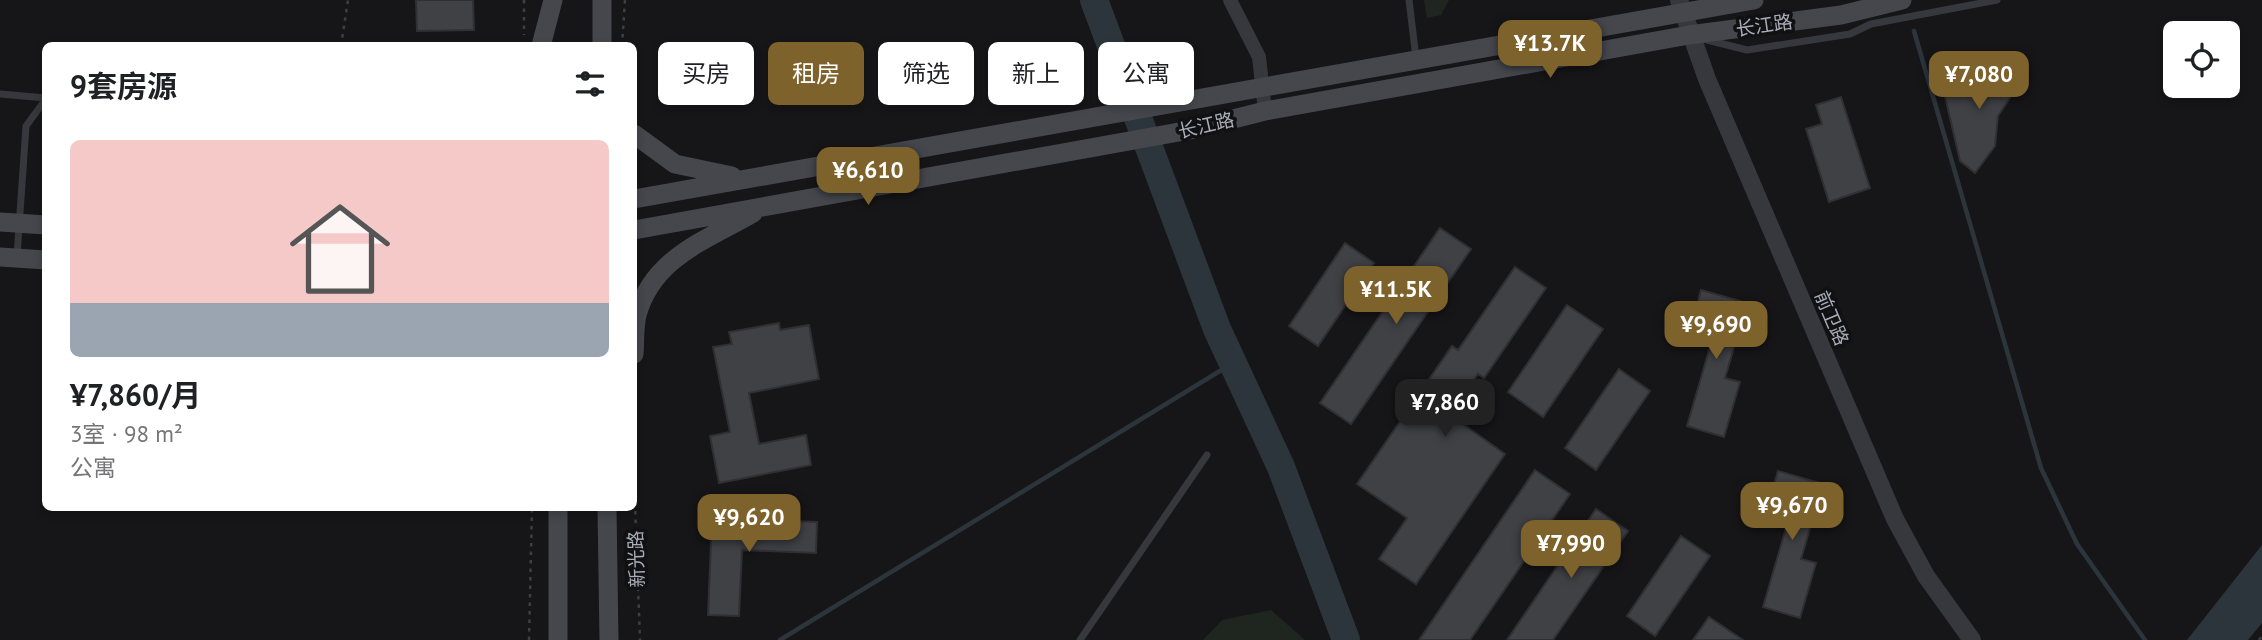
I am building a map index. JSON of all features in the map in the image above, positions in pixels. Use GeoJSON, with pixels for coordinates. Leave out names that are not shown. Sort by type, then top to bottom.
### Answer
{"type":"FeatureCollection","features":[{"type":"Feature","properties":{"kind":"main road"},"geometry":{"type":"LineString","coordinates":[[542,42],[554,0]]}},
{"type":"Feature","properties":{"kind":"main road"},"geometry":{"type":"LineString","coordinates":[[554,0],[556,42]]}},
{"type":"Feature","properties":{"kind":"main road"},"geometry":{"type":"LineString","coordinates":[[601,0],[602,42]]}},
{"type":"Feature","properties":{"kind":"main road","name":"长江路"},"geometry":{"type":"LineString","coordinates":[[637,198],[1416,58],[1686,4],[1754,0]]}},
{"type":"Feature","properties":{"kind":"main road","name":"长江路"},"geometry":{"type":"LineString","coordinates":[[637,229],[1189,130],[1265,111],[1689,35],[1841,15],[1902,0]]}},
{"type":"Feature","properties":{"kind":"main road"},"geometry":{"type":"LineString","coordinates":[[637,136],[675,164],[725,175],[757,177]]}},
{"type":"Feature","properties":{"kind":"main road"},"geometry":{"type":"LineString","coordinates":[[637,315],[654,283],[676,257],[699,239],[766,205]]}},
{"type":"Feature","properties":{"kind":"main road"},"geometry":{"type":"LineString","coordinates":[[10,222],[42,225]]}},
{"type":"Feature","properties":{"kind":"main road"},"geometry":{"type":"LineString","coordinates":[[8,257],[42,260]]}},
{"type":"Feature","properties":{"kind":"main road"},"geometry":{"type":"LineString","coordinates":[[558,511],[558,640]]}},
{"type":"Feature","properties":{"kind":"main road","name":"新光路"},"geometry":{"type":"LineString","coordinates":[[607,511],[608,640]]}},
{"type":"Feature","properties":{"kind":"street"},"geometry":{"type":"LineString","coordinates":[[1230,0],[1259,57],[1265,111]]}},
{"type":"Feature","properties":{"kind":"street","name":"前卫路"},"geometry":{"type":"LineString","coordinates":[[1686,4],[1689,35],[1895,519],[1926,576],[1972,640]]}},
{"type":"Feature","properties":{"kind":"lane"},"geometry":{"type":"LineString","coordinates":[[1409,0],[1416,58]]}},
{"type":"Feature","properties":{"kind":"lane"},"geometry":{"type":"LineString","coordinates":[[1689,35],[1747,50],[1850,34],[1871,24],[1997,0]]}},
{"type":"Feature","properties":{"kind":"lane"},"geometry":{"type":"LineString","coordinates":[[0,94],[42,98]]}},
{"type":"Feature","properties":{"kind":"lane"},"geometry":{"type":"LineString","coordinates":[[8,257],[10,222],[26,126],[42,104]]}},
{"type":"Feature","properties":{"kind":"lane"},"geometry":{"type":"LineString","coordinates":[[1080,640],[1207,455]]}},
{"type":"Feature","properties":{"kind":"path"},"geometry":{"type":"LineString","coordinates":[[342,42],[348,0]]}},
{"type":"Feature","properties":{"kind":"path"},"geometry":{"type":"LineString","coordinates":[[524,0],[524,42]]}},
{"type":"Feature","properties":{"kind":"path"},"geometry":{"type":"LineString","coordinates":[[622,42],[625,0]]}},
{"type":"Feature","properties":{"kind":"path"},"geometry":{"type":"LineString","coordinates":[[529,640],[532,511]]}},
{"type":"Feature","properties":{"kind":"path","name":"新光路"},"geometry":{"type":"LineString","coordinates":[[635,511],[640,640]]}},
{"type":"Feature","properties":{"kind":"shaded area"},"geometry":{"type":"Polygon","coordinates":[[[1424,0],[1449,0],[1441,15],[1427,18],[1424,0]]]}},
{"type":"Feature","properties":{"kind":"shaded area"},"geometry":{"type":"Polygon","coordinates":[[[2262,545],[2262,623],[2248,640],[2187,640],[2262,545]]]}},
{"type":"Feature","properties":{"kind":"shaded area"},"geometry":{"type":"Polygon","coordinates":[[[1271,610],[1305,640],[1203,640],[1222,620],[1271,610]]]}},
{"type":"Feature","properties":{"kind":"building"},"geometry":{"type":"Polygon","coordinates":[[[416,0],[473,0],[474,30],[417,31],[416,0]]]}},
{"type":"Feature","properties":{"kind":"building"},"geometry":{"type":"Polygon","coordinates":[[[2020,65],[2023,78],[1998,116],[1995,146],[1975,173],[1960,161],[1943,88],[1958,76],[2020,65]]]}},
{"type":"Feature","properties":{"kind":"building"},"geometry":{"type":"Polygon","coordinates":[[[1841,97],[1870,188],[1829,202],[1806,129],[1822,124],[1816,105],[1841,97]]]}},
{"type":"Feature","properties":{"kind":"building"},"geometry":{"type":"Polygon","coordinates":[[[1440,228],[1471,249],[1351,424],[1320,403],[1440,228]]]}},
{"type":"Feature","properties":{"kind":"building"},"geometry":{"type":"Polygon","coordinates":[[[1345,243],[1374,263],[1318,346],[1289,326],[1345,243]]]}},
{"type":"Feature","properties":{"kind":"building"},"geometry":{"type":"Polygon","coordinates":[[[1515,267],[1546,288],[1484,378],[1478,374],[1450,415],[1505,454],[1416,584],[1379,559],[1407,518],[1357,484],[1452,346],[1458,350],[1515,267]]]}},
{"type":"Feature","properties":{"kind":"building"},"geometry":{"type":"Polygon","coordinates":[[[1701,290],[1747,303],[1725,378],[1740,382],[1724,437],[1687,426],[1712,340],[1689,334],[1701,290]]]}},
{"type":"Feature","properties":{"kind":"building"},"geometry":{"type":"Polygon","coordinates":[[[1567,305],[1603,329],[1543,417],[1508,392],[1567,305]]]}},
{"type":"Feature","properties":{"kind":"building"},"geometry":{"type":"Polygon","coordinates":[[[779,323],[780,330],[809,325],[819,379],[749,393],[759,444],[806,435],[811,465],[719,483],[710,436],[730,432],[713,347],[732,344],[729,332],[779,323]]]}},
{"type":"Feature","properties":{"kind":"building"},"geometry":{"type":"Polygon","coordinates":[[[1619,369],[1650,391],[1596,470],[1565,448],[1619,369]]]}},
{"type":"Feature","properties":{"kind":"building"},"geometry":{"type":"Polygon","coordinates":[[[1535,470],[1570,494],[1470,640],[1419,640],[1535,470]]]}},
{"type":"Feature","properties":{"kind":"building"},"geometry":{"type":"Polygon","coordinates":[[[1778,471],[1823,484],[1801,559],[1816,563],[1800,618],[1763,607],[1788,521],[1765,514],[1778,471]]]}},
{"type":"Feature","properties":{"kind":"building"},"geometry":{"type":"Polygon","coordinates":[[[1596,509],[1628,531],[1553,640],[1507,640],[1596,509]]]}},
{"type":"Feature","properties":{"kind":"building"},"geometry":{"type":"Polygon","coordinates":[[[712,518],[817,522],[816,553],[742,550],[739,616],[708,615],[712,518]]]}},
{"type":"Feature","properties":{"kind":"building"},"geometry":{"type":"Polygon","coordinates":[[[1681,536],[1710,556],[1655,636],[1627,616],[1681,536]]]}},
{"type":"Feature","properties":{"kind":"building"},"geometry":{"type":"Polygon","coordinates":[[[1709,617],[1743,640],[1693,640],[1709,617]]]}},
{"type":"Feature","properties":{"kind":"waterway"},"geometry":{"type":"LineString","coordinates":[[1094,0],[1217,329],[1281,467],[1346,640]]}},
{"type":"Feature","properties":{"kind":"waterway"},"geometry":{"type":"LineString","coordinates":[[1914,31],[2041,468],[2077,544],[2145,640]]}},
{"type":"Feature","properties":{"kind":"waterway"},"geometry":{"type":"LineString","coordinates":[[780,640],[1233,363]]}}]}
